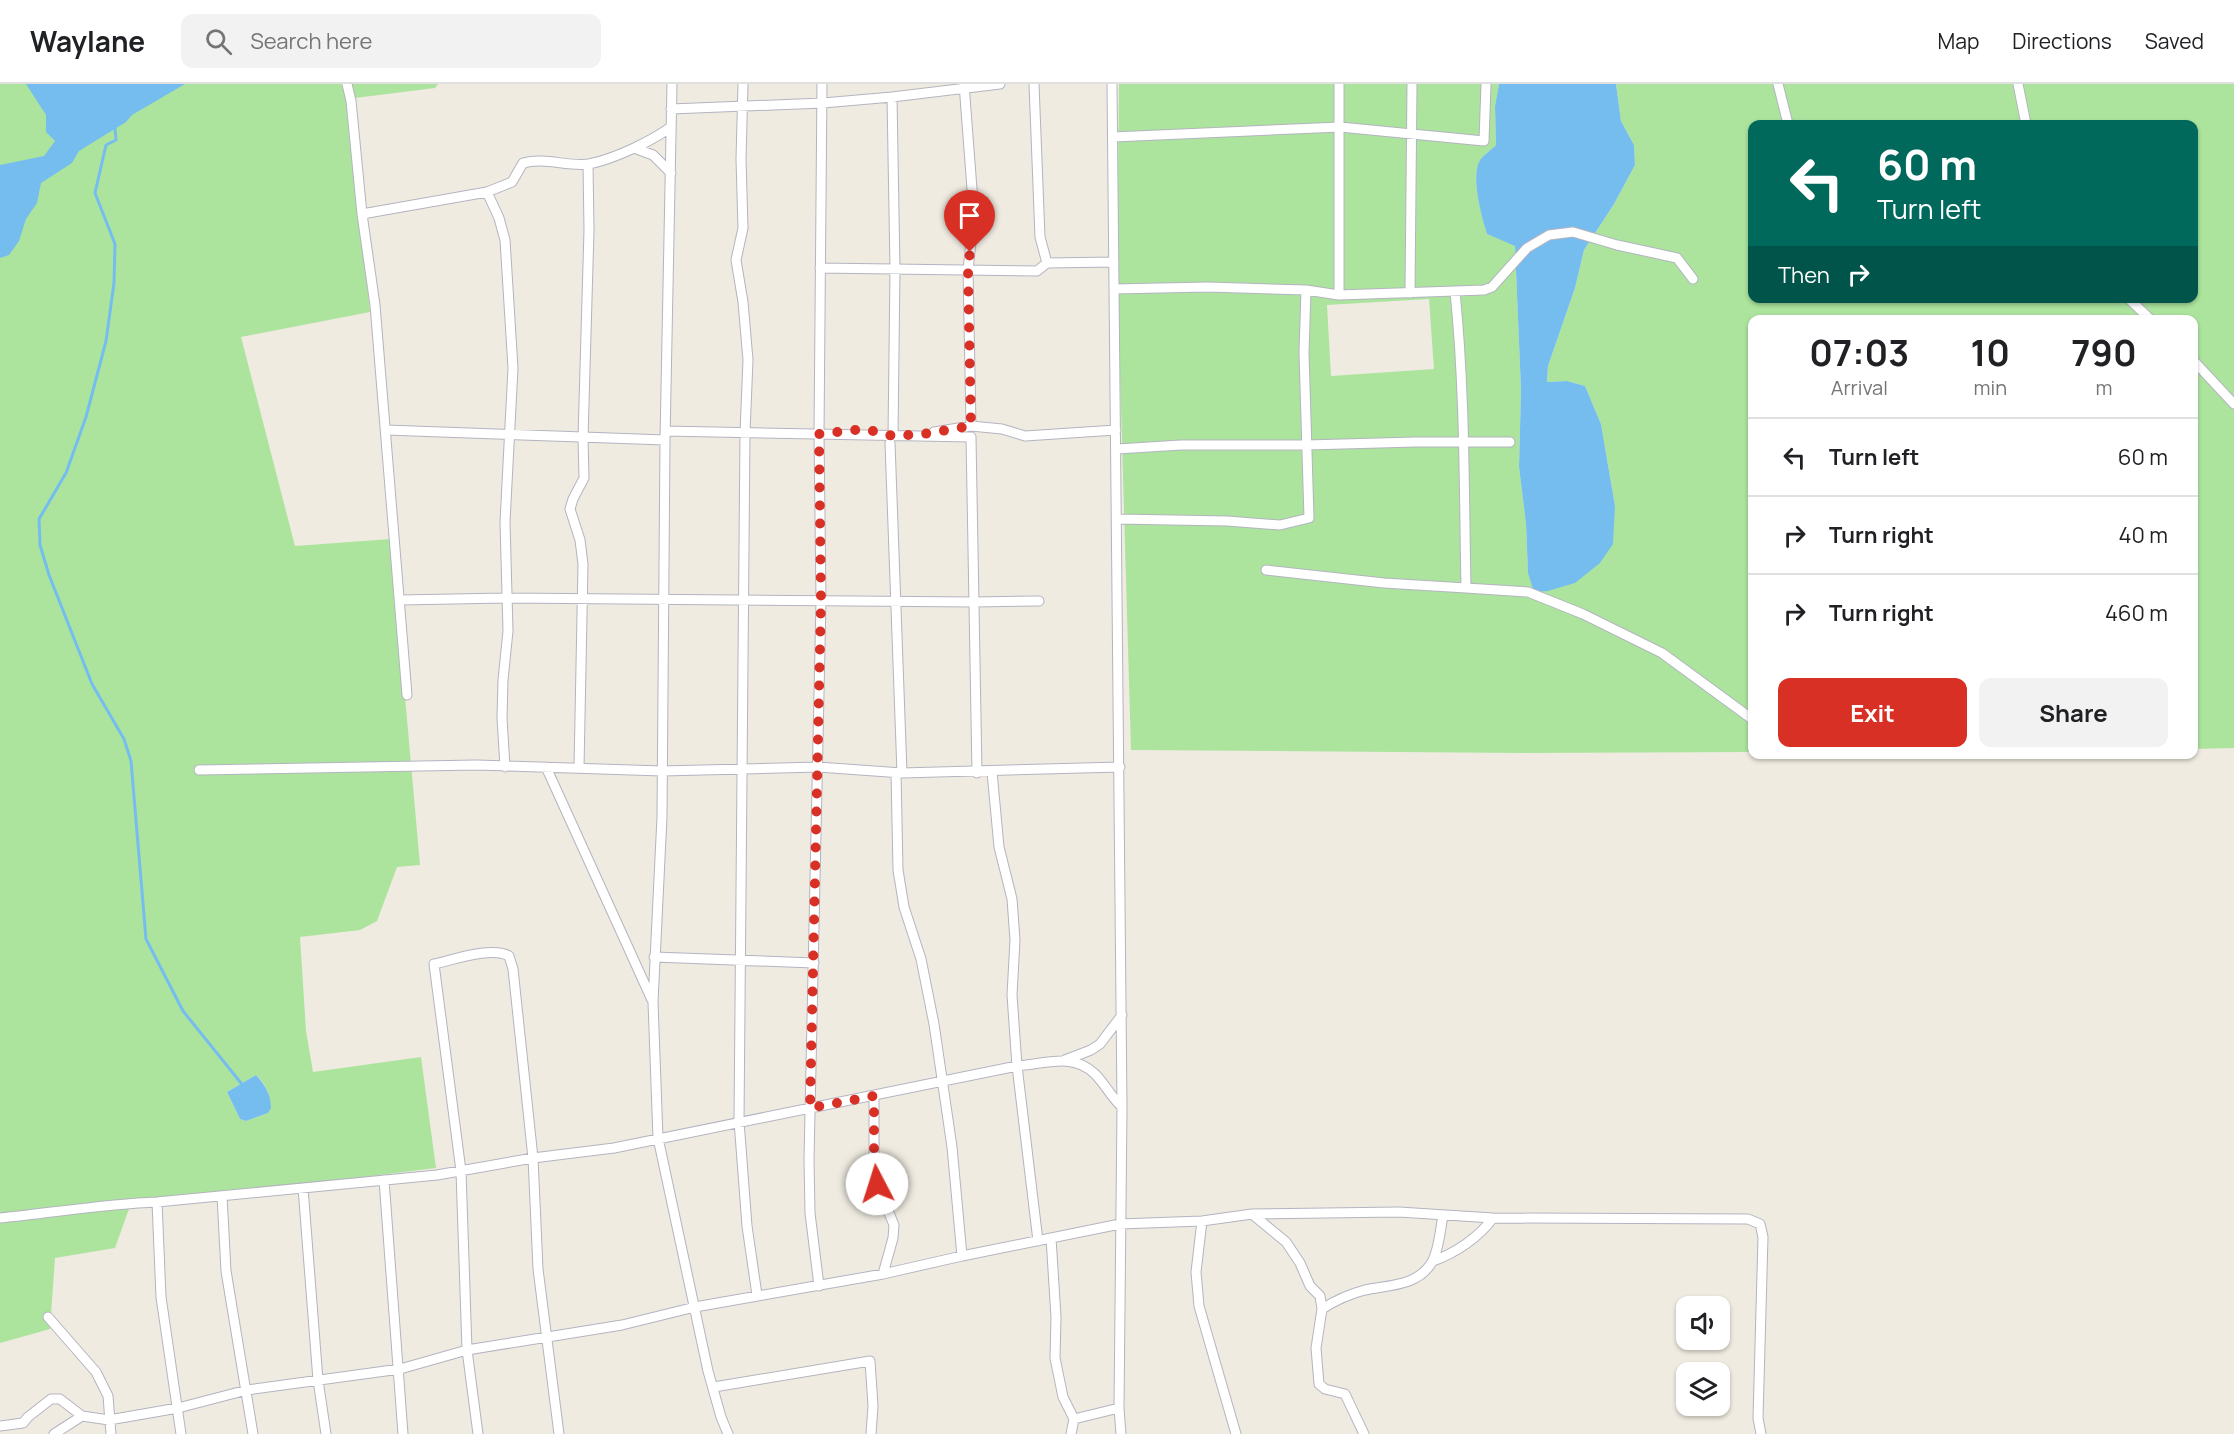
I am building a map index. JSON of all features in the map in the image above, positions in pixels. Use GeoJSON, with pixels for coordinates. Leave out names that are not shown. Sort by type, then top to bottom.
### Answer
{"type":"FeatureCollection","features":[{"type":"Feature","properties":{"kind":"street"},"geometry":{"type":"LineString","coordinates":[[347,84],[351,101],[362,214],[375,305],[407,695]]}},
{"type":"Feature","properties":{"kind":"street"},"geometry":{"type":"LineString","coordinates":[[672,84],[665,435],[662,817],[653,1002],[658,1138],[721,1417],[728,1434]]}},
{"type":"Feature","properties":{"kind":"street"},"geometry":{"type":"LineString","coordinates":[[743,84],[741,106],[743,228],[736,260],[743,302],[748,360],[745,432],[739,1121],[747,1226],[757,1295]]}},
{"type":"Feature","properties":{"kind":"street"},"geometry":{"type":"LineString","coordinates":[[819,1286],[810,1213],[810,1108],[821,600],[819,434],[822,84]]}},
{"type":"Feature","properties":{"kind":"street"},"geometry":{"type":"LineString","coordinates":[[671,109],[823,103],[892,97],[964,86],[1000,84]]}},
{"type":"Feature","properties":{"kind":"street"},"geometry":{"type":"LineString","coordinates":[[1034,84],[1040,237],[1047,263]]}},
{"type":"Feature","properties":{"kind":"street"},"geometry":{"type":"LineString","coordinates":[[1112,84],[1122,1015],[1119,1408],[1121,1434]]}},
{"type":"Feature","properties":{"kind":"street"},"geometry":{"type":"LineString","coordinates":[[1339,84],[1339,295]]}},
{"type":"Feature","properties":{"kind":"street"},"geometry":{"type":"LineString","coordinates":[[1410,293],[1412,84]]}},
{"type":"Feature","properties":{"kind":"street"},"geometry":{"type":"LineString","coordinates":[[1113,137],[1340,128],[1484,141],[1486,84]]}},
{"type":"Feature","properties":{"kind":"street"},"geometry":{"type":"LineString","coordinates":[[1778,84],[1787,120]]}},
{"type":"Feature","properties":{"kind":"street"},"geometry":{"type":"LineString","coordinates":[[2018,84],[2025,120]]}},
{"type":"Feature","properties":{"kind":"street"},"geometry":{"type":"LineString","coordinates":[[964,86],[974,215],[968,270],[971,426]]}},
{"type":"Feature","properties":{"kind":"street"},"geometry":{"type":"LineString","coordinates":[[892,97],[895,269],[892,440],[897,602],[898,870],[904,907],[921,959],[943,1080],[962,1256]]}},
{"type":"Feature","properties":{"kind":"street"},"geometry":{"type":"LineString","coordinates":[[362,214],[488,192],[512,182],[523,163],[550,161],[588,164],[646,143],[671,127]]}},
{"type":"Feature","properties":{"kind":"street"},"geometry":{"type":"LineString","coordinates":[[634,148],[653,155],[670,173]]}},
{"type":"Feature","properties":{"kind":"street"},"geometry":{"type":"LineString","coordinates":[[579,768],[583,564],[580,540],[570,508],[584,478],[583,438],[589,230],[588,164]]}},
{"type":"Feature","properties":{"kind":"street"},"geometry":{"type":"LineString","coordinates":[[488,192],[505,240],[513,368],[505,522],[508,631],[502,718],[505,767]]}},
{"type":"Feature","properties":{"kind":"street"},"geometry":{"type":"LineString","coordinates":[[1114,289],[1208,287],[1306,290],[1339,295],[1484,290],[1492,287],[1527,248],[1549,235],[1573,232],[1617,245],[1677,258],[1693,279]]}},
{"type":"Feature","properties":{"kind":"street"},"geometry":{"type":"LineString","coordinates":[[820,268],[1036,271],[1047,263],[1114,262]]}},
{"type":"Feature","properties":{"kind":"street"},"geometry":{"type":"LineString","coordinates":[[1117,519],[1227,521],[1280,525],[1309,518],[1304,353],[1306,290]]}},
{"type":"Feature","properties":{"kind":"street"},"geometry":{"type":"LineString","coordinates":[[1455,292],[1460,341],[1464,442],[1466,588]]}},
{"type":"Feature","properties":{"kind":"street"},"geometry":{"type":"LineString","coordinates":[[2133,303],[2146,315]]}},
{"type":"Feature","properties":{"kind":"street"},"geometry":{"type":"LineString","coordinates":[[2198,365],[2234,404]]}},
{"type":"Feature","properties":{"kind":"street"},"geometry":{"type":"LineString","coordinates":[[819,434],[865,429],[892,440],[971,426],[1002,429],[1025,436],[1116,430]]}},
{"type":"Feature","properties":{"kind":"street"},"geometry":{"type":"LineString","coordinates":[[386,430],[583,438],[745,432],[971,437],[976,772]]}},
{"type":"Feature","properties":{"kind":"street"},"geometry":{"type":"LineString","coordinates":[[1117,449],[1181,445],[1307,446],[1415,441],[1510,442]]}},
{"type":"Feature","properties":{"kind":"street"},"geometry":{"type":"LineString","coordinates":[[1266,570],[1384,583],[1528,592],[1583,614],[1662,653],[1748,716]]}},
{"type":"Feature","properties":{"kind":"street"},"geometry":{"type":"LineString","coordinates":[[400,600],[582,598],[897,602],[1039,601]]}},
{"type":"Feature","properties":{"kind":"street"},"geometry":{"type":"LineString","coordinates":[[199,770],[476,765],[662,771],[818,766],[899,773],[1120,767]]}},
{"type":"Feature","properties":{"kind":"street"},"geometry":{"type":"LineString","coordinates":[[546,767],[653,1002]]}},
{"type":"Feature","properties":{"kind":"street"},"geometry":{"type":"LineString","coordinates":[[992,772],[999,847],[1012,899],[1015,940],[1012,995],[1017,1066],[1038,1241]]}},
{"type":"Feature","properties":{"kind":"street"},"geometry":{"type":"LineString","coordinates":[[478,1434],[467,1350],[462,1171],[434,964],[490,952],[502,952],[509,956],[513,969],[534,1158],[538,1269],[559,1434]]}},
{"type":"Feature","properties":{"kind":"street"},"geometry":{"type":"LineString","coordinates":[[654,957],[739,962],[814,963]]}},
{"type":"Feature","properties":{"kind":"street"},"geometry":{"type":"LineString","coordinates":[[0,1218],[116,1204],[437,1175],[534,1158],[614,1148],[943,1080],[1017,1066],[1065,1060],[1100,1044],[1122,1015]]}},
{"type":"Feature","properties":{"kind":"street"},"geometry":{"type":"LineString","coordinates":[[1065,1060],[1079,1063],[1094,1073],[1112,1098],[1122,1107]]}},
{"type":"Feature","properties":{"kind":"street"},"geometry":{"type":"LineString","coordinates":[[874,1096],[874,1170],[877,1184],[894,1225],[893,1238],[883,1274]]}},
{"type":"Feature","properties":{"kind":"street"},"geometry":{"type":"LineString","coordinates":[[384,1180],[400,1369],[403,1434]]}},
{"type":"Feature","properties":{"kind":"street"},"geometry":{"type":"LineString","coordinates":[[303,1188],[318,1380],[326,1434]]}},
{"type":"Feature","properties":{"kind":"street"},"geometry":{"type":"LineString","coordinates":[[222,1196],[226,1271],[253,1434]]}},
{"type":"Feature","properties":{"kind":"street"},"geometry":{"type":"LineString","coordinates":[[157,1202],[161,1297],[181,1434]]}},
{"type":"Feature","properties":{"kind":"street"},"geometry":{"type":"LineString","coordinates":[[0,1426],[23,1423],[44,1403],[54,1398],[60,1399],[82,1416],[109,1420],[178,1408],[247,1390],[400,1369],[467,1350],[622,1325],[696,1307],[883,1274],[1120,1224],[1202,1221],[1252,1214],[1399,1212],[1493,1218],[1748,1219],[1760,1224],[1763,1237],[1758,1418],[1761,1434]]}},
{"type":"Feature","properties":{"kind":"street"},"geometry":{"type":"LineString","coordinates":[[1252,1214],[1286,1242],[1300,1263],[1310,1286],[1320,1296],[1322,1309],[1316,1348],[1319,1384],[1325,1389],[1345,1394],[1364,1434]]}},
{"type":"Feature","properties":{"kind":"street"},"geometry":{"type":"LineString","coordinates":[[1322,1309],[1339,1298],[1407,1283],[1424,1272],[1433,1261],[1443,1216]]}},
{"type":"Feature","properties":{"kind":"street"},"geometry":{"type":"LineString","coordinates":[[1433,1261],[1445,1257],[1482,1232],[1493,1218]]}},
{"type":"Feature","properties":{"kind":"street"},"geometry":{"type":"LineString","coordinates":[[1202,1221],[1196,1272],[1199,1306],[1236,1434]]}},
{"type":"Feature","properties":{"kind":"street"},"geometry":{"type":"LineString","coordinates":[[1052,1238],[1056,1317],[1055,1358],[1063,1397],[1074,1419],[1071,1434]]}},
{"type":"Feature","properties":{"kind":"street"},"geometry":{"type":"LineString","coordinates":[[48,1317],[96,1372],[108,1396],[111,1434]]}},
{"type":"Feature","properties":{"kind":"street"},"geometry":{"type":"LineString","coordinates":[[714,1387],[870,1361],[873,1406],[871,1434]]}},
{"type":"Feature","properties":{"kind":"street"},"geometry":{"type":"LineString","coordinates":[[1074,1419],[1119,1408]]}},
{"type":"Feature","properties":{"kind":"street"},"geometry":{"type":"LineString","coordinates":[[54,1434],[82,1416]]}},
{"type":"Feature","properties":{"kind":"street"},"geometry":{"type":"LineString","coordinates":[[23,1423],[27,1433]]}},
{"type":"Feature","properties":{"kind":"green space"},"geometry":{"type":"Polygon","coordinates":[[[0,84],[438,84],[435,88],[347,99],[370,312],[241,337],[295,546],[391,539],[420,865],[397,867],[377,921],[360,930],[300,937],[306,1031],[313,1072],[421,1057],[436,1168],[130,1206],[115,1248],[55,1258],[50,1329],[0,1343],[0,84]],[[256,1075],[227,1092],[240,1119],[246,1121],[268,1113],[269,1097],[256,1075]]]}},
{"type":"Feature","properties":{"kind":"green space"},"geometry":{"type":"Polygon","coordinates":[[[1119,84],[1499,84],[1495,106],[1496,145],[1479,163],[1476,179],[1487,234],[1515,245],[1521,390],[1519,467],[1526,524],[1528,573],[1615,506],[1601,424],[1585,386],[1567,381],[1547,382],[1548,366],[1575,288],[1584,250],[1614,204],[1635,165],[1634,145],[1621,121],[1616,84],[2234,84],[2234,748],[2198,749],[2198,315],[1748,315],[1748,752],[1131,750],[1117,272],[1119,84]],[[1429,299],[1327,305],[1331,376],[1434,369],[1429,299]]]}},
{"type":"Feature","properties":{"kind":"water"},"geometry":{"type":"Polygon","coordinates":[[[26,84],[185,84],[132,115],[126,122],[79,151],[72,163],[41,183],[37,203],[26,219],[19,241],[9,255],[0,258],[0,165],[44,156],[55,141],[46,132],[46,115],[26,84]]]}},
{"type":"Feature","properties":{"kind":"water"},"geometry":{"type":"Polygon","coordinates":[[[1499,84],[1616,84],[1621,121],[1634,145],[1635,165],[1614,204],[1584,250],[1575,288],[1548,366],[1547,382],[1567,381],[1585,386],[1601,424],[1615,506],[1613,544],[1600,563],[1575,583],[1548,591],[1534,592],[1528,573],[1526,524],[1519,467],[1521,390],[1515,246],[1487,234],[1480,208],[1476,178],[1479,162],[1496,145],[1495,106],[1499,84]]]}},
{"type":"Feature","properties":{"kind":"water"},"geometry":{"type":"Polygon","coordinates":[[[256,1075],[267,1090],[271,1108],[268,1113],[246,1121],[240,1119],[227,1092],[256,1075]]]}},
{"type":"Feature","properties":{"kind":"waterway"},"geometry":{"type":"LineString","coordinates":[[115,128],[116,140],[106,145],[95,193],[115,244],[114,283],[106,341],[86,417],[66,473],[39,519],[40,545],[49,575],[92,684],[124,739],[131,761],[146,939],[183,1011],[241,1083]]}},
{"type":"Feature","properties":{"kind":"route"},"geometry":{"type":"LineString","coordinates":[[877,1184],[874,1170],[874,1096],[810,1108],[821,600],[819,434],[865,429],[893,436],[924,434],[971,426],[968,270],[970,252]]}}]}
